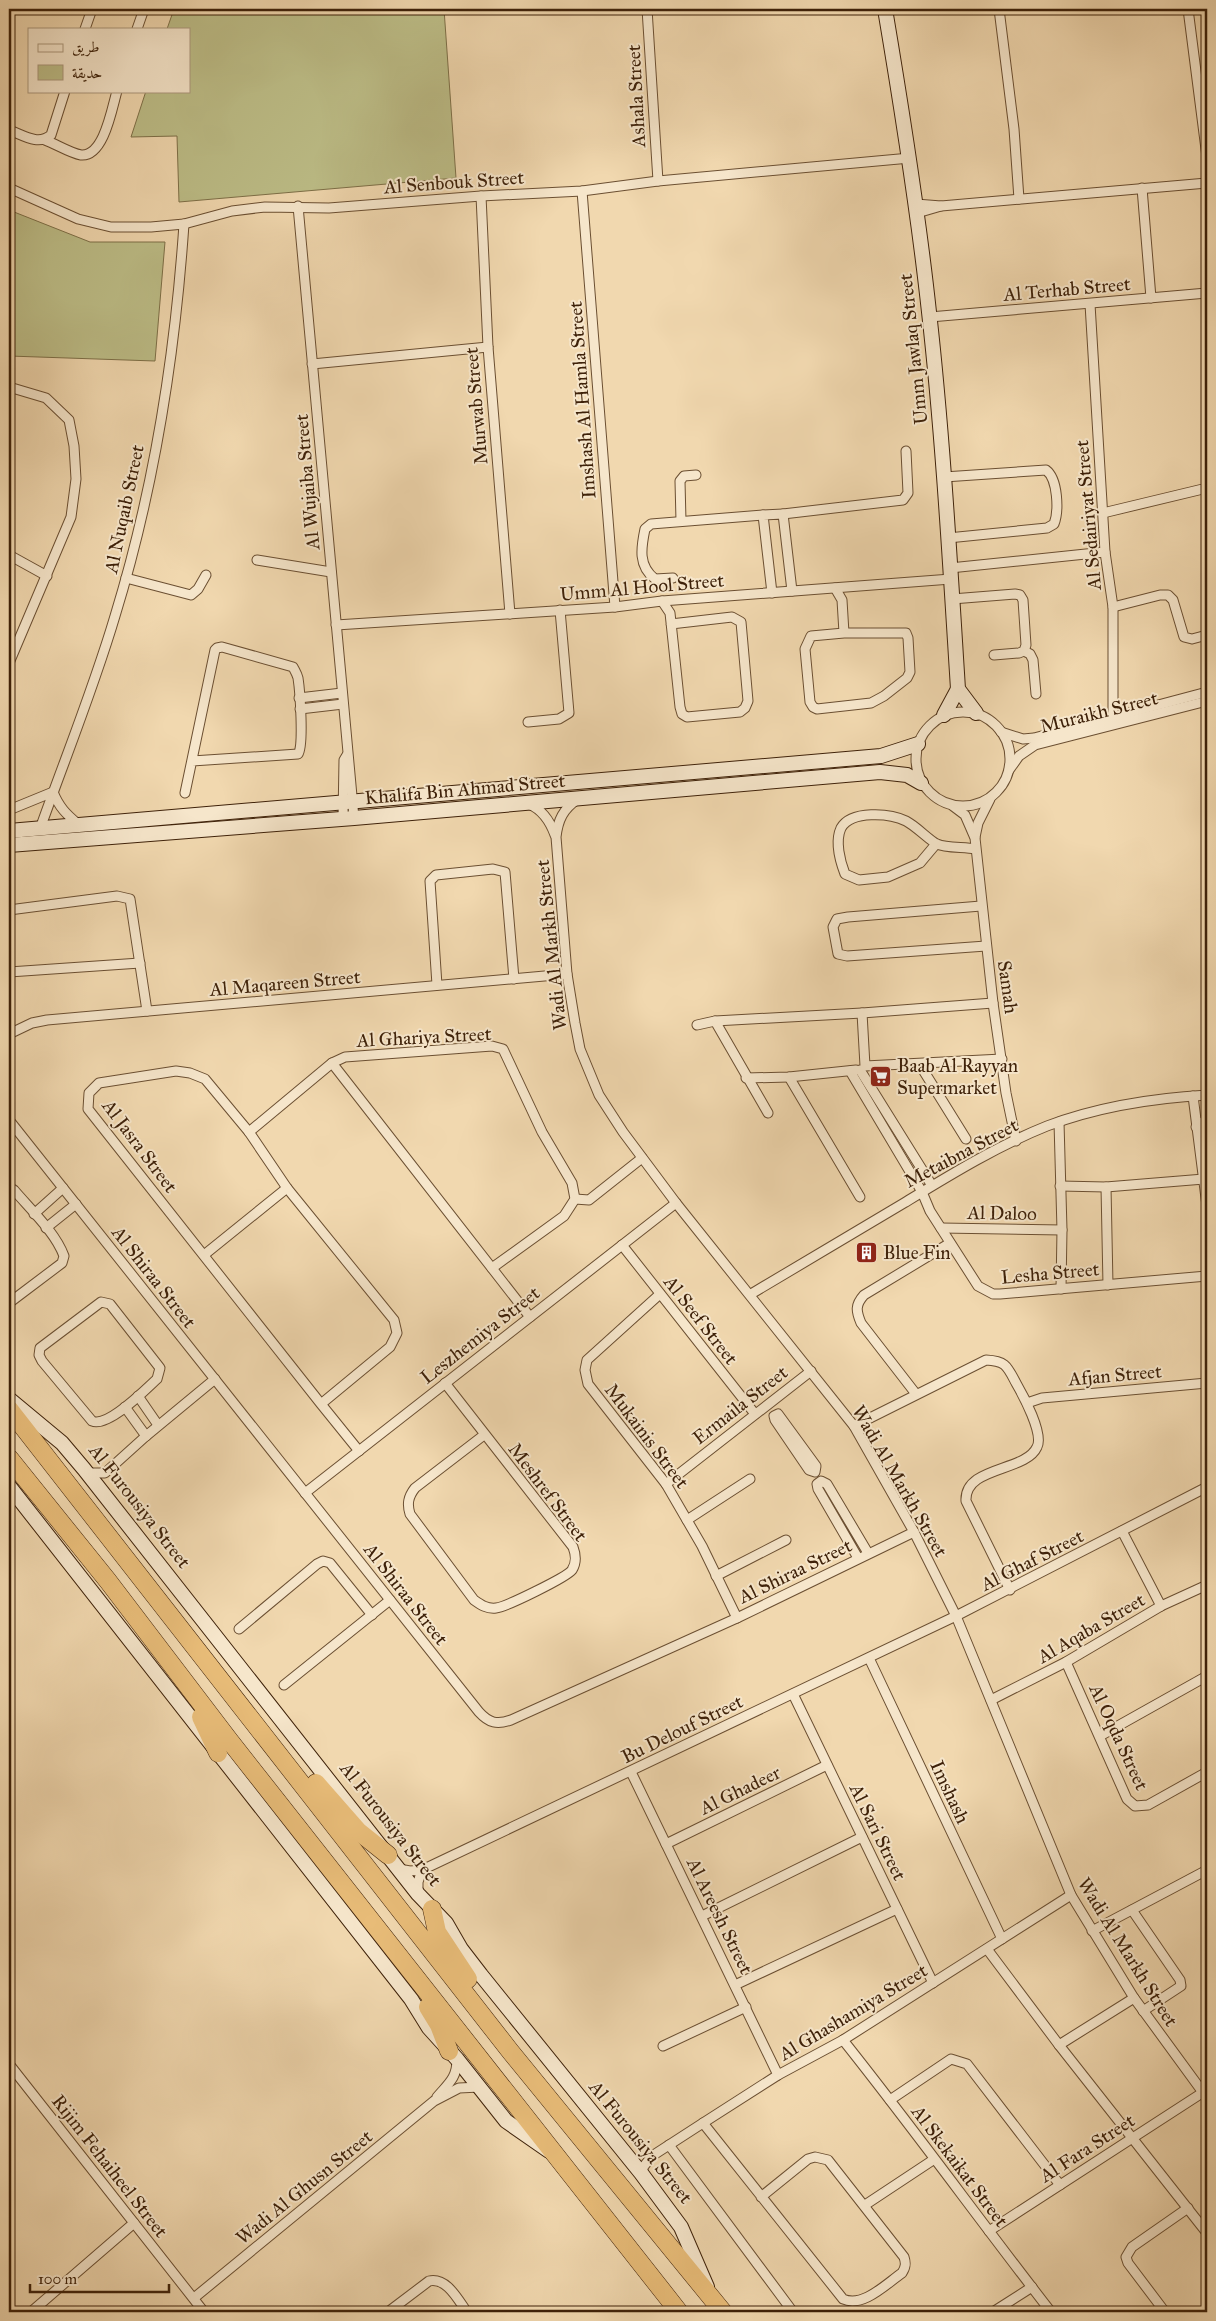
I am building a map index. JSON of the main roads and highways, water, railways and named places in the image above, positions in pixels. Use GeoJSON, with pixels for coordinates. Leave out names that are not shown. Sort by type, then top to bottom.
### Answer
{"type":"FeatureCollection","features":[{"type":"Feature","properties":{"kind":"highway","name":"Al Furousiya Street"},"geometry":{"type":"LineString","coordinates":[[9,1409],[501,2038],[723,2312]]}},
{"type":"Feature","properties":{"kind":"highway"},"geometry":{"type":"LineString","coordinates":[[9,1458],[108,1581],[341,1882],[679,2312]]}},
{"type":"Feature","properties":{"kind":"highway"},"geometry":{"type":"LineString","coordinates":[[108,1581],[124,1613],[201,1716],[218,1753]]}},
{"type":"Feature","properties":{"kind":"highway"},"geometry":{"type":"LineString","coordinates":[[255,1723],[281,1743],[358,1831],[393,1862]]}},
{"type":"Feature","properties":{"kind":"highway"},"geometry":{"type":"LineString","coordinates":[[341,1882],[364,1924],[435,2016],[453,2055]]}},
{"type":"Feature","properties":{"kind":"highway"},"geometry":{"type":"LineString","coordinates":[[432,1909],[437,1932],[485,2006],[501,2038]]}},
{"type":"Feature","properties":{"kind":"place","name":"Baab Al Rayyan Supermarket"},"geometry":{"type":"Point","coordinates":[881,1076]}},
{"type":"Feature","properties":{"kind":"place","name":"Blue Fin"},"geometry":{"type":"Point","coordinates":[867,1252]}}]}
